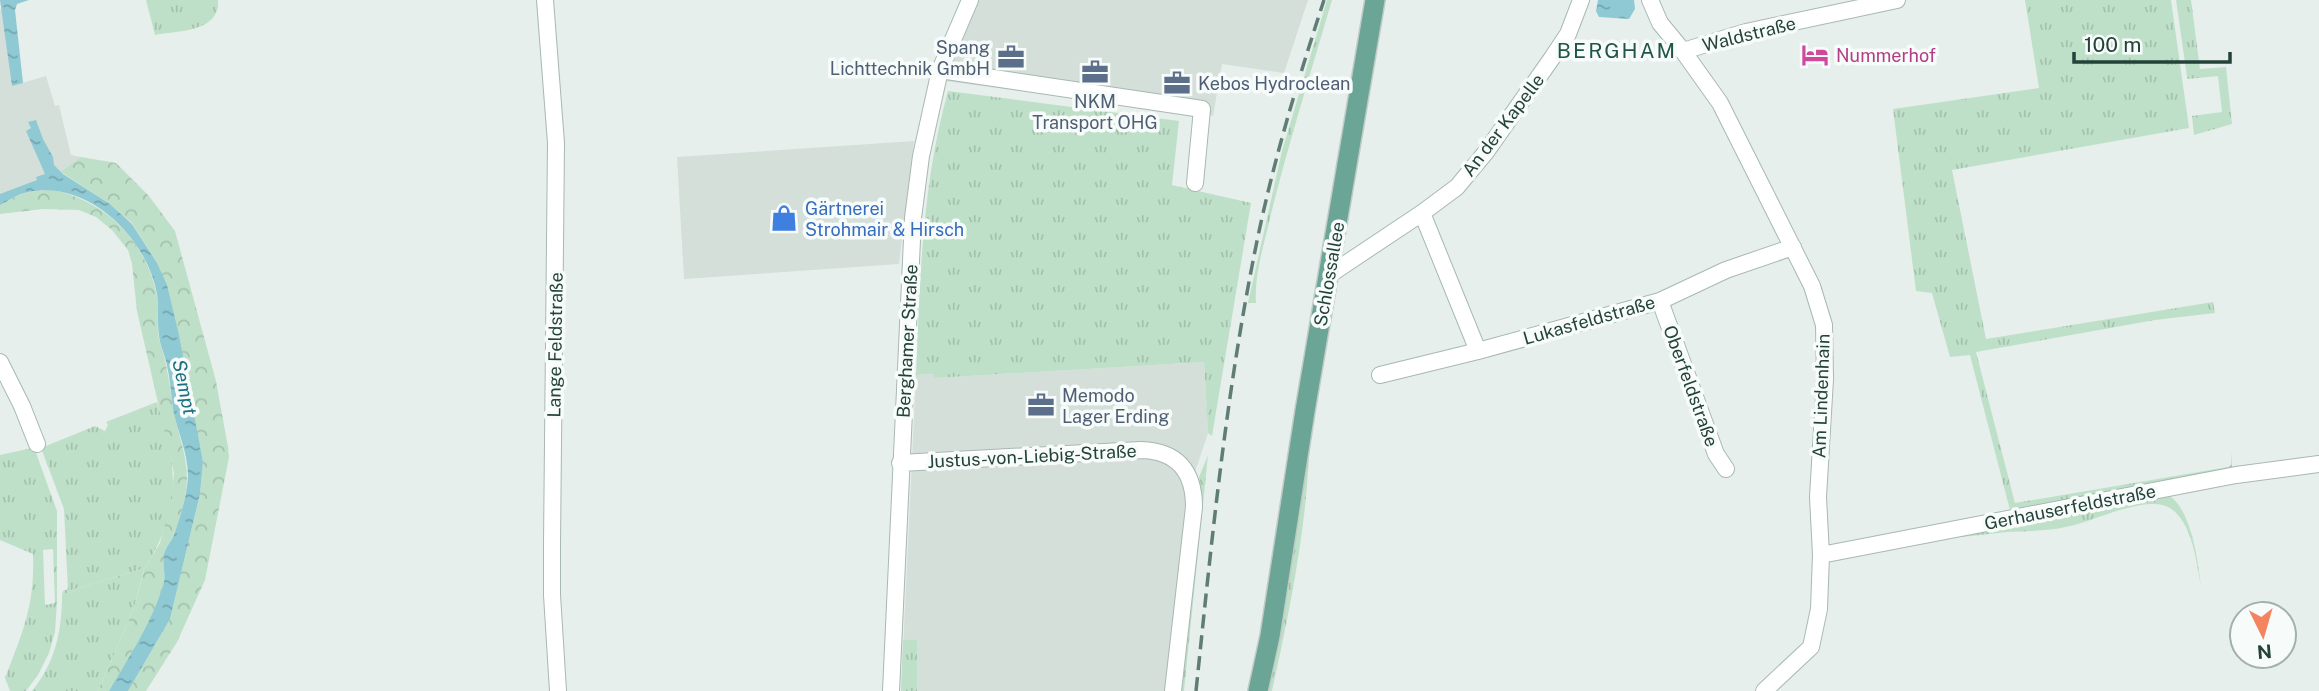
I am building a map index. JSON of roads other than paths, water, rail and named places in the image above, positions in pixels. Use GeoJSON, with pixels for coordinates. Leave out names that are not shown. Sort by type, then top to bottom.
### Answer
{"type":"FeatureCollection","features":[{"type":"Feature","properties":{"kind":"main road","name":"Schlossallee"},"geometry":{"type":"LineString","coordinates":[[1258,691],[1270,636],[1375,0]]}},
{"type":"Feature","properties":{"kind":"street","name":"Lange Feldstraße"},"geometry":{"type":"LineString","coordinates":[[545,0],[556,143],[552,595],[558,691]]}},
{"type":"Feature","properties":{"kind":"street","name":"Berghamer Straße"},"geometry":{"type":"LineString","coordinates":[[891,691],[913,218],[921,156],[940,70],[970,0]]}},
{"type":"Feature","properties":{"kind":"street","name":"An der Kapelle"},"geometry":{"type":"LineString","coordinates":[[1329,275],[1457,187],[1486,152],[1562,42],[1581,0]]}},
{"type":"Feature","properties":{"kind":"street","name":"Am Lindenhain"},"geometry":{"type":"LineString","coordinates":[[1650,0],[1660,23],[1720,103],[1812,286],[1824,326],[1825,379],[1818,497],[1821,555],[1819,609],[1811,647],[1763,691]]}},
{"type":"Feature","properties":{"kind":"street","name":"Waldstraße"},"geometry":{"type":"LineString","coordinates":[[1683,51],[1746,32],[1897,0]]}},
{"type":"Feature","properties":{"kind":"street"},"geometry":{"type":"LineString","coordinates":[[940,70],[1202,109],[1195,183]]}},
{"type":"Feature","properties":{"kind":"street"},"geometry":{"type":"LineString","coordinates":[[1422,213],[1478,351]]}},
{"type":"Feature","properties":{"kind":"street","name":"Lukasfeldstraße"},"geometry":{"type":"LineString","coordinates":[[1380,375],[1660,301],[1726,270],[1793,247]]}},
{"type":"Feature","properties":{"kind":"street","name":"Oberfeldstraße"},"geometry":{"type":"LineString","coordinates":[[1660,301],[1716,454],[1726,469]]}},
{"type":"Feature","properties":{"kind":"street"},"geometry":{"type":"LineString","coordinates":[[0,362],[22,405],[37,444]]}},
{"type":"Feature","properties":{"kind":"street","name":"Justus-von-Liebig-Straße"},"geometry":{"type":"LineString","coordinates":[[900,463],[1141,450],[1153,450],[1171,457],[1186,471],[1194,490],[1173,691]]}},
{"type":"Feature","properties":{"kind":"street","name":"Gerhauserfeldstraße"},"geometry":{"type":"LineString","coordinates":[[1821,555],[2236,475],[2319,464]]}},
{"type":"Feature","properties":{"kind":"water"},"geometry":{"type":"Polygon","coordinates":[[[0,0],[29,0],[17,4],[15,10],[23,83],[12,86],[0,0]]]}},
{"type":"Feature","properties":{"kind":"water"},"geometry":{"type":"Polygon","coordinates":[[[1598,0],[1634,0],[1635,9],[1629,19],[1599,17],[1596,11],[1598,0]]]}},
{"type":"Feature","properties":{"kind":"water","name":"Sempt"},"geometry":{"type":"Polygon","coordinates":[[[36,120],[54,165],[63,174],[110,204],[132,224],[157,263],[167,285],[179,335],[203,462],[200,494],[170,619],[128,691],[109,691],[154,611],[164,582],[164,555],[174,535],[185,498],[188,476],[186,458],[173,409],[160,339],[157,294],[151,273],[128,234],[93,204],[50,190],[28,192],[0,205],[0,194],[37,180],[36,177],[45,174],[26,131],[31,128],[28,122],[36,120]]]}},
{"type":"Feature","properties":{"kind":"railway"},"geometry":{"type":"LineString","coordinates":[[1196,691],[1213,529],[1243,314],[1267,195],[1284,129],[1324,0]]}},
{"type":"Feature","properties":{"kind":"place","name":"Nummerhof"},"geometry":{"type":"Point","coordinates":[1815,55]}},
{"type":"Feature","properties":{"kind":"place","name":"Spang Lichttechnik GmbH"},"geometry":{"type":"Point","coordinates":[1011,57]}},
{"type":"Feature","properties":{"kind":"place","name":"NKM Transport OHG"},"geometry":{"type":"Point","coordinates":[1095,72]}},
{"type":"Feature","properties":{"kind":"place","name":"Kebos Hydroclean"},"geometry":{"type":"Point","coordinates":[1177,83]}},
{"type":"Feature","properties":{"kind":"place","name":"Gärtnerei Strohmair & Hirsch"},"geometry":{"type":"Point","coordinates":[784,218]}},
{"type":"Feature","properties":{"kind":"place","name":"Memodo Lager Erding"},"geometry":{"type":"Point","coordinates":[1041,405]}},
{"type":"Feature","properties":{"kind":"district","name":"BERGHAM"},"geometry":{"type":"Point","coordinates":[1617,50]}}]}
